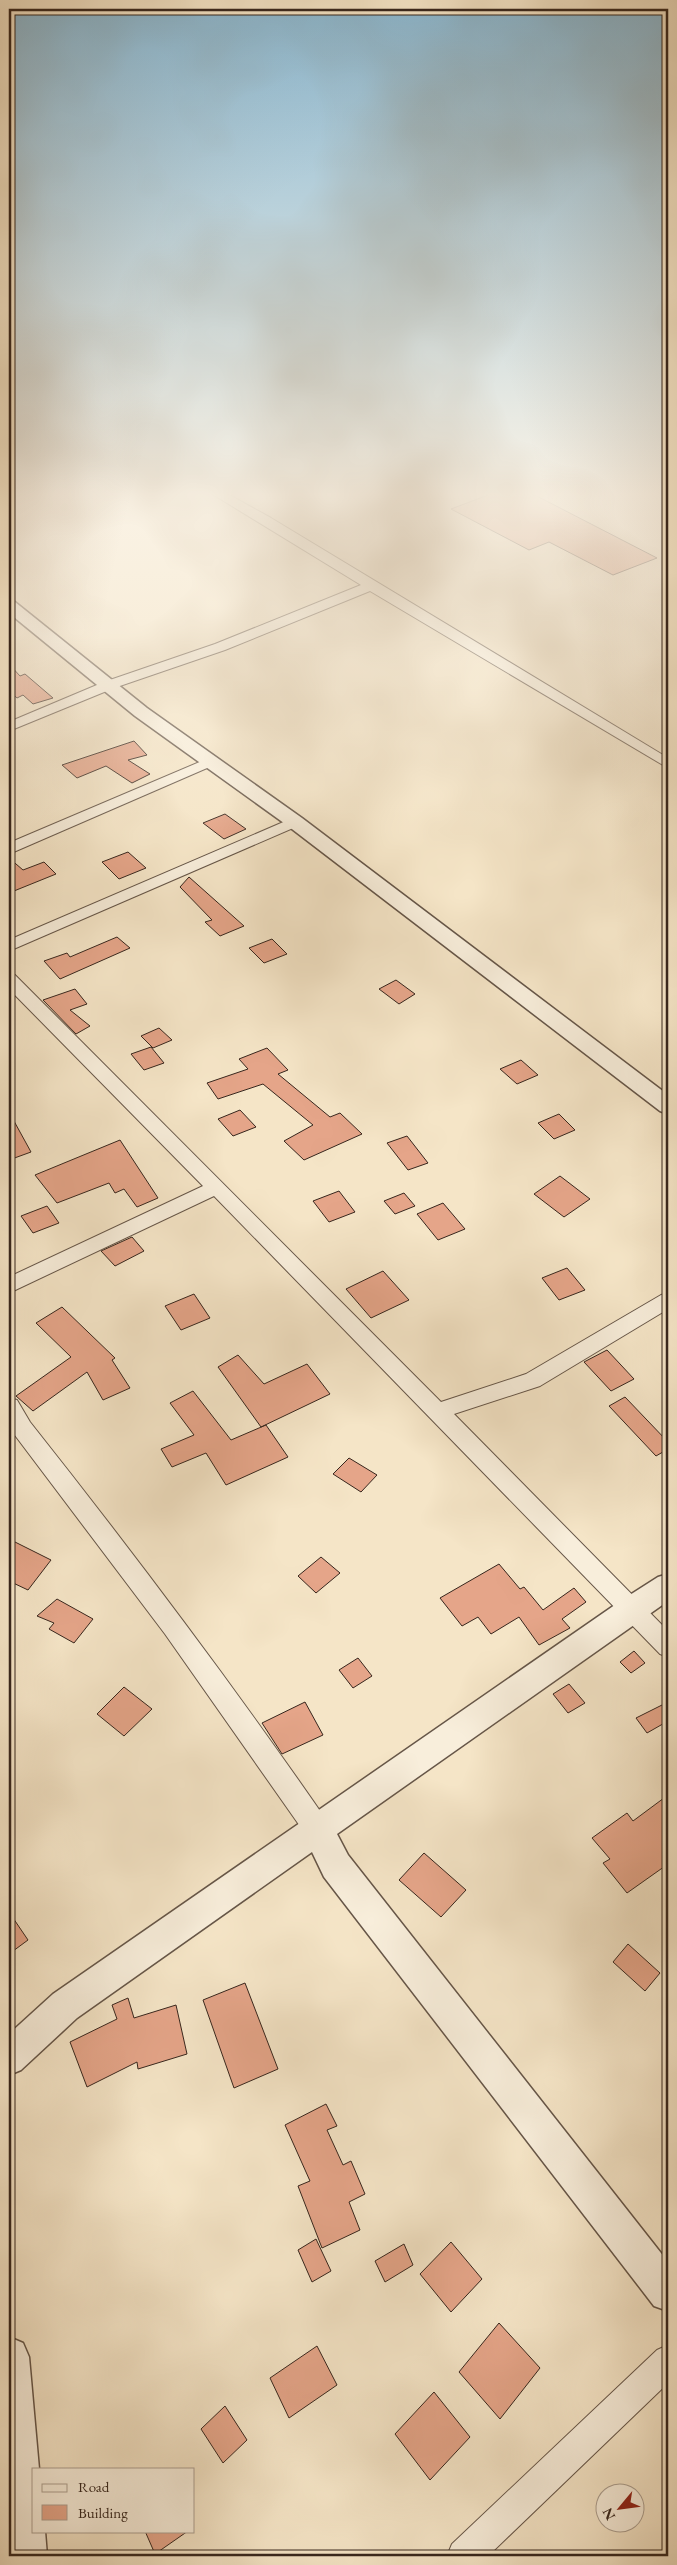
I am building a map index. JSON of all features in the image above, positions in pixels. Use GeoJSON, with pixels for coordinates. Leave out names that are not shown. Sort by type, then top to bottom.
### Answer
{"type":"FeatureCollection","features":[{"type":"Feature","properties":{"kind":"street"},"geometry":{"type":"LineString","coordinates":[[17,612],[109,686],[209,762],[295,822],[668,1106]]}},
{"type":"Feature","properties":{"kind":"street"},"geometry":{"type":"LineString","coordinates":[[9,727],[109,686],[220,647],[307,612]]}},
{"type":"Feature","properties":{"kind":"street"},"geometry":{"type":"LineString","coordinates":[[414,612],[668,764]]}},
{"type":"Feature","properties":{"kind":"street"},"geometry":{"type":"LineString","coordinates":[[9,849],[209,762]]}},
{"type":"Feature","properties":{"kind":"street"},"geometry":{"type":"LineString","coordinates":[[9,946],[295,822]]}},
{"type":"Feature","properties":{"kind":"street"},"geometry":{"type":"LineString","coordinates":[[9,979],[69,1044],[140,1110],[436,1412],[590,1564],[668,1647]]}},
{"type":"Feature","properties":{"kind":"street"},"geometry":{"type":"LineString","coordinates":[[9,1286],[216,1188]]}},
{"type":"Feature","properties":{"kind":"street"},"geometry":{"type":"LineString","coordinates":[[436,1412],[532,1380],[668,1300]]}},
{"type":"Feature","properties":{"kind":"street"},"geometry":{"type":"LineString","coordinates":[[9,1406],[22,1428],[212,1677],[318,1830],[336,1866],[668,2292]]}},
{"type":"Feature","properties":{"kind":"street"},"geometry":{"type":"LineString","coordinates":[[9,2058],[65,2006],[632,1609],[668,1586]]}},
{"type":"Feature","properties":{"kind":"street"},"geometry":{"type":"LineString","coordinates":[[9,2357],[26,2556]]}},
{"type":"Feature","properties":{"kind":"street"},"geometry":{"type":"LineString","coordinates":[[464,2556],[668,2361]]}},
{"type":"Feature","properties":{"kind":"building"},"geometry":{"type":"Polygon","coordinates":[[[9,664],[20,676],[25,674],[53,698],[33,704],[23,695],[17,698],[9,691],[9,664]]]}},
{"type":"Feature","properties":{"kind":"building"},"geometry":{"type":"Polygon","coordinates":[[[134,741],[147,755],[128,760],[150,774],[132,783],[106,766],[77,778],[62,765],[134,741]]]}},
{"type":"Feature","properties":{"kind":"building"},"geometry":{"type":"Polygon","coordinates":[[[225,814],[246,829],[224,839],[203,823],[225,814]]]}},
{"type":"Feature","properties":{"kind":"building"},"geometry":{"type":"Polygon","coordinates":[[[128,852],[146,868],[119,879],[102,862],[128,852]]]}},
{"type":"Feature","properties":{"kind":"building"},"geometry":{"type":"Polygon","coordinates":[[[9,858],[23,870],[44,862],[56,874],[9,893],[9,858]]]}},
{"type":"Feature","properties":{"kind":"building"},"geometry":{"type":"Polygon","coordinates":[[[189,877],[244,926],[220,936],[205,922],[212,920],[180,887],[189,877]]]}},
{"type":"Feature","properties":{"kind":"building"},"geometry":{"type":"Polygon","coordinates":[[[117,937],[130,948],[60,979],[44,961],[67,953],[70,957],[117,937]]]}},
{"type":"Feature","properties":{"kind":"building"},"geometry":{"type":"Polygon","coordinates":[[[272,939],[287,954],[264,963],[249,948],[272,939]]]}},
{"type":"Feature","properties":{"kind":"building"},"geometry":{"type":"Polygon","coordinates":[[[396,980],[415,994],[399,1004],[379,989],[396,980]]]}},
{"type":"Feature","properties":{"kind":"building"},"geometry":{"type":"Polygon","coordinates":[[[75,989],[87,1004],[70,1010],[90,1026],[76,1034],[43,1000],[75,989]]]}},
{"type":"Feature","properties":{"kind":"building"},"geometry":{"type":"Polygon","coordinates":[[[159,1028],[172,1040],[153,1048],[141,1036],[159,1028]]]}},
{"type":"Feature","properties":{"kind":"building"},"geometry":{"type":"Polygon","coordinates":[[[151,1047],[164,1063],[144,1070],[131,1054],[151,1047]]]}},
{"type":"Feature","properties":{"kind":"building"},"geometry":{"type":"Polygon","coordinates":[[[267,1048],[288,1070],[278,1074],[330,1117],[340,1113],[362,1134],[304,1160],[284,1141],[313,1125],[263,1084],[218,1099],[207,1083],[248,1069],[239,1059],[267,1048]]]}},
{"type":"Feature","properties":{"kind":"building"},"geometry":{"type":"Polygon","coordinates":[[[521,1060],[538,1075],[517,1084],[500,1069],[521,1060]]]}},
{"type":"Feature","properties":{"kind":"building"},"geometry":{"type":"Polygon","coordinates":[[[240,1110],[256,1127],[233,1136],[218,1119],[240,1110]]]}},
{"type":"Feature","properties":{"kind":"building"},"geometry":{"type":"Polygon","coordinates":[[[9,1112],[31,1152],[9,1160],[9,1112]]]}},
{"type":"Feature","properties":{"kind":"building"},"geometry":{"type":"Polygon","coordinates":[[[559,1114],[575,1130],[554,1139],[538,1123],[559,1114]]]}},
{"type":"Feature","properties":{"kind":"building"},"geometry":{"type":"Polygon","coordinates":[[[407,1136],[428,1163],[408,1170],[387,1143],[407,1136]]]}},
{"type":"Feature","properties":{"kind":"building"},"geometry":{"type":"Polygon","coordinates":[[[120,1140],[158,1198],[137,1207],[124,1189],[115,1193],[109,1183],[57,1203],[35,1175],[120,1140]]]}},
{"type":"Feature","properties":{"kind":"building"},"geometry":{"type":"Polygon","coordinates":[[[560,1176],[590,1199],[564,1217],[534,1194],[560,1176]]]}},
{"type":"Feature","properties":{"kind":"building"},"geometry":{"type":"Polygon","coordinates":[[[339,1191],[355,1212],[329,1222],[313,1201],[339,1191]]]}},
{"type":"Feature","properties":{"kind":"building"},"geometry":{"type":"Polygon","coordinates":[[[404,1193],[415,1206],[395,1214],[384,1201],[404,1193]]]}},
{"type":"Feature","properties":{"kind":"building"},"geometry":{"type":"Polygon","coordinates":[[[443,1203],[465,1229],[438,1240],[417,1214],[443,1203]]]}},
{"type":"Feature","properties":{"kind":"building"},"geometry":{"type":"Polygon","coordinates":[[[47,1206],[59,1223],[33,1233],[21,1216],[47,1206]]]}},
{"type":"Feature","properties":{"kind":"building"},"geometry":{"type":"Polygon","coordinates":[[[132,1237],[144,1251],[115,1266],[101,1251],[132,1237]]]}},
{"type":"Feature","properties":{"kind":"building"},"geometry":{"type":"Polygon","coordinates":[[[567,1268],[585,1290],[559,1300],[542,1278],[567,1268]]]}},
{"type":"Feature","properties":{"kind":"building"},"geometry":{"type":"Polygon","coordinates":[[[383,1271],[409,1300],[371,1318],[346,1289],[383,1271]]]}},
{"type":"Feature","properties":{"kind":"building"},"geometry":{"type":"Polygon","coordinates":[[[194,1294],[210,1318],[181,1330],[165,1306],[194,1294]]]}},
{"type":"Feature","properties":{"kind":"building"},"geometry":{"type":"Polygon","coordinates":[[[62,1307],[115,1358],[112,1360],[130,1388],[103,1400],[87,1372],[33,1411],[16,1396],[71,1357],[36,1323],[62,1307]]]}},
{"type":"Feature","properties":{"kind":"building"},"geometry":{"type":"Polygon","coordinates":[[[607,1350],[634,1379],[611,1391],[584,1362],[607,1350]]]}},
{"type":"Feature","properties":{"kind":"building"},"geometry":{"type":"Polygon","coordinates":[[[238,1355],[264,1384],[307,1364],[330,1394],[261,1427],[218,1367],[238,1355]]]}},
{"type":"Feature","properties":{"kind":"building"},"geometry":{"type":"Polygon","coordinates":[[[193,1391],[231,1440],[266,1425],[288,1457],[226,1485],[206,1453],[172,1467],[161,1449],[194,1435],[170,1403],[193,1391]]]}},
{"type":"Feature","properties":{"kind":"building"},"geometry":{"type":"Polygon","coordinates":[[[625,1397],[668,1442],[668,1449],[656,1456],[609,1406],[625,1397]]]}},
{"type":"Feature","properties":{"kind":"building"},"geometry":{"type":"Polygon","coordinates":[[[349,1458],[377,1475],[361,1492],[333,1474],[349,1458]]]}},
{"type":"Feature","properties":{"kind":"building"},"geometry":{"type":"Polygon","coordinates":[[[9,1539],[51,1560],[28,1590],[9,1581],[9,1539]]]}},
{"type":"Feature","properties":{"kind":"building"},"geometry":{"type":"Polygon","coordinates":[[[321,1557],[340,1573],[316,1593],[298,1576],[321,1557]]]}},
{"type":"Feature","properties":{"kind":"building"},"geometry":{"type":"Polygon","coordinates":[[[499,1564],[520,1589],[524,1587],[543,1610],[574,1588],[586,1602],[562,1619],[570,1628],[539,1645],[519,1617],[491,1634],[478,1617],[462,1626],[440,1598],[499,1564]]]}},
{"type":"Feature","properties":{"kind":"building"},"geometry":{"type":"Polygon","coordinates":[[[57,1599],[93,1619],[74,1643],[49,1629],[54,1623],[37,1616],[57,1599]]]}},
{"type":"Feature","properties":{"kind":"building"},"geometry":{"type":"Polygon","coordinates":[[[634,1651],[645,1663],[631,1673],[620,1662],[634,1651]]]}},
{"type":"Feature","properties":{"kind":"building"},"geometry":{"type":"Polygon","coordinates":[[[358,1658],[372,1676],[353,1688],[339,1670],[358,1658]]]}},
{"type":"Feature","properties":{"kind":"building"},"geometry":{"type":"Polygon","coordinates":[[[569,1684],[585,1703],[568,1713],[553,1694],[569,1684]]]}},
{"type":"Feature","properties":{"kind":"building"},"geometry":{"type":"Polygon","coordinates":[[[124,1687],[152,1709],[124,1736],[97,1714],[124,1687]]]}},
{"type":"Feature","properties":{"kind":"building"},"geometry":{"type":"Polygon","coordinates":[[[305,1702],[323,1735],[282,1754],[262,1723],[305,1702]]]}},
{"type":"Feature","properties":{"kind":"building"},"geometry":{"type":"Polygon","coordinates":[[[668,1702],[668,1721],[647,1733],[636,1718],[668,1702]]]}},
{"type":"Feature","properties":{"kind":"building"},"geometry":{"type":"Polygon","coordinates":[[[668,1795],[668,1864],[627,1893],[603,1863],[610,1859],[592,1838],[627,1813],[633,1821],[668,1795]]]}},
{"type":"Feature","properties":{"kind":"building"},"geometry":{"type":"Polygon","coordinates":[[[424,1853],[466,1890],[441,1917],[399,1880],[424,1853]]]}},
{"type":"Feature","properties":{"kind":"building"},"geometry":{"type":"Polygon","coordinates":[[[9,1912],[28,1940],[9,1954],[9,1912]]]}},
{"type":"Feature","properties":{"kind":"building"},"geometry":{"type":"Polygon","coordinates":[[[628,1944],[660,1973],[645,1991],[613,1962],[628,1944]]]}},
{"type":"Feature","properties":{"kind":"building"},"geometry":{"type":"Polygon","coordinates":[[[245,1983],[278,2069],[234,2088],[203,2000],[245,1983]]]}},
{"type":"Feature","properties":{"kind":"building"},"geometry":{"type":"Polygon","coordinates":[[[128,1998],[134,2018],[176,2005],[187,2054],[138,2069],[137,2062],[87,2087],[70,2042],[117,2019],[112,2005],[128,1998]]]}},
{"type":"Feature","properties":{"kind":"building"},"geometry":{"type":"Polygon","coordinates":[[[326,2104],[337,2126],[327,2130],[343,2165],[351,2161],[365,2194],[349,2202],[360,2230],[322,2248],[298,2186],[310,2181],[285,2125],[326,2104]]]}},
{"type":"Feature","properties":{"kind":"building"},"geometry":{"type":"Polygon","coordinates":[[[316,2239],[331,2271],[312,2282],[298,2250],[316,2239]]]}},
{"type":"Feature","properties":{"kind":"building"},"geometry":{"type":"Polygon","coordinates":[[[451,2242],[482,2279],[451,2312],[420,2274],[451,2242]]]}},
{"type":"Feature","properties":{"kind":"building"},"geometry":{"type":"Polygon","coordinates":[[[404,2244],[413,2265],[385,2282],[375,2261],[404,2244]]]}},
{"type":"Feature","properties":{"kind":"building"},"geometry":{"type":"Polygon","coordinates":[[[499,2323],[540,2368],[500,2419],[459,2372],[499,2323]]]}},
{"type":"Feature","properties":{"kind":"building"},"geometry":{"type":"Polygon","coordinates":[[[317,2346],[337,2385],[289,2418],[270,2378],[317,2346]]]}},
{"type":"Feature","properties":{"kind":"building"},"geometry":{"type":"Polygon","coordinates":[[[434,2392],[470,2437],[430,2480],[395,2434],[434,2392]]]}},
{"type":"Feature","properties":{"kind":"building"},"geometry":{"type":"Polygon","coordinates":[[[225,2406],[247,2440],[223,2463],[201,2429],[225,2406]]]}},
{"type":"Feature","properties":{"kind":"building"},"geometry":{"type":"Polygon","coordinates":[[[145,2532],[187,2532],[155,2554],[145,2532]]]}}]}
